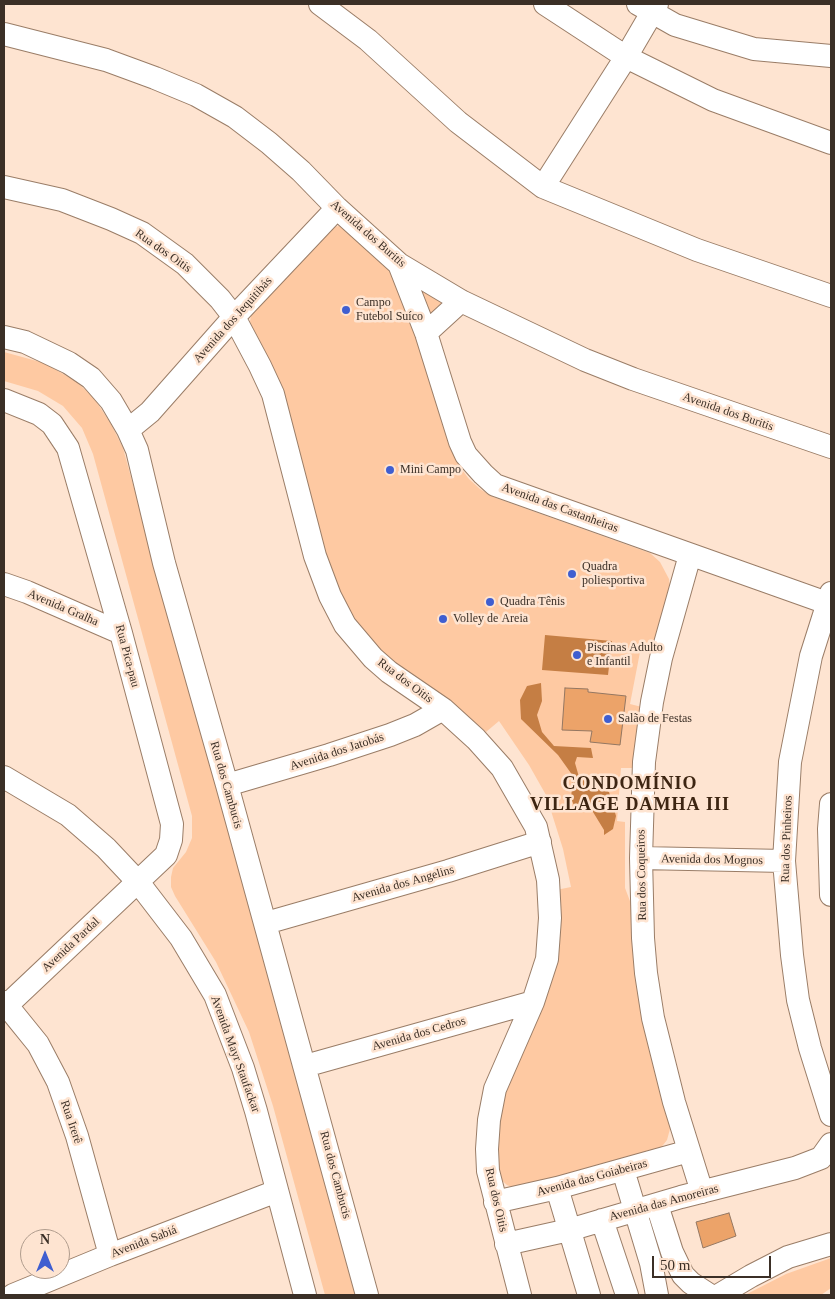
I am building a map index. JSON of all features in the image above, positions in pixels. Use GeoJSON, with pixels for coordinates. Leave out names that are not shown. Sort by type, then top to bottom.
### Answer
{"type":"FeatureCollection","features":[{"type":"Feature","properties":{"kind":"street"},"geometry":{"type":"LineString","coordinates":[[320,4],[368,40],[458,122],[544,187],[697,250],[831,296]]}},
{"type":"Feature","properties":{"kind":"street"},"geometry":{"type":"LineString","coordinates":[[545,4],[626,57],[713,100],[831,143]]}},
{"type":"Feature","properties":{"kind":"street"},"geometry":{"type":"LineString","coordinates":[[544,187],[626,57],[649,7],[675,25],[754,49],[831,56]]}},
{"type":"Feature","properties":{"kind":"street","name":"Avenida dos Buritis"},"geometry":{"type":"LineString","coordinates":[[4,34],[106,60],[196,95],[235,117],[301,171],[337,208],[399,264],[461,301],[527,334],[585,360],[633,378],[831,447]]}},
{"type":"Feature","properties":{"kind":"street","name":"Rua dos Oitis"},"geometry":{"type":"LineString","coordinates":[[4,187],[62,200],[111,218],[142,234],[185,264],[220,299],[234,317],[273,394],[315,556],[337,612],[345,625],[373,658],[389,672],[443,709],[476,739],[502,768],[536,827],[548,880],[550,918],[547,958],[533,1002],[495,1089],[489,1120],[487,1149],[488,1171],[495,1202],[520,1295]]}},
{"type":"Feature","properties":{"kind":"street","name":"Avenida dos Jequitibás"},"geometry":{"type":"LineString","coordinates":[[128,430],[150,412],[234,317],[337,208]]}},
{"type":"Feature","properties":{"kind":"street","name":"Avenida das Castanheiras"},"geometry":{"type":"LineString","coordinates":[[399,264],[426,333],[460,442],[466,455],[495,484],[690,555],[829,598]]}},
{"type":"Feature","properties":{"kind":"street"},"geometry":{"type":"LineString","coordinates":[[426,333],[461,301]]}},
{"type":"Feature","properties":{"kind":"street","name":"Rua dos Cambucis"},"geometry":{"type":"LineString","coordinates":[[4,337],[25,342],[69,363],[91,378],[111,401],[137,450],[164,563],[266,923],[367,1295]]}},
{"type":"Feature","properties":{"kind":"street","name":"Rua Pica-pau"},"geometry":{"type":"LineString","coordinates":[[4,400],[39,414],[52,424],[68,448],[122,633],[172,824],[172,840],[166,855],[138,882]]}},
{"type":"Feature","properties":{"kind":"street","name":"Rua dos Coqueiros"},"geometry":{"type":"LineString","coordinates":[[690,555],[663,650],[652,702],[644,762],[641,858],[643,938],[653,1018],[662,1056],[702,1192]]}},
{"type":"Feature","properties":{"kind":"street","name":"Avenida Gralha"},"geometry":{"type":"LineString","coordinates":[[4,584],[122,633]]}},
{"type":"Feature","properties":{"kind":"street","name":"Rua dos Pinheiros"},"geometry":{"type":"LineString","coordinates":[[829,598],[810,656],[790,762],[784,861],[798,1000],[810,1048],[831,1115]]}},
{"type":"Feature","properties":{"kind":"street","name":"Avenida dos Jatobás"},"geometry":{"type":"LineString","coordinates":[[227,785],[329,756],[390,735],[415,725],[443,709]]}},
{"type":"Feature","properties":{"kind":"street","name":"Avenida Mayr Staufackar"},"geometry":{"type":"LineString","coordinates":[[4,777],[68,815],[106,848],[138,882],[181,938],[215,996],[245,1077],[305,1295]]}},
{"type":"Feature","properties":{"kind":"street"},"geometry":{"type":"LineString","coordinates":[[831,804],[829,829],[831,896]]}},
{"type":"Feature","properties":{"kind":"street","name":"Avenida dos Angelins"},"geometry":{"type":"LineString","coordinates":[[266,923],[448,871],[540,842]]}},
{"type":"Feature","properties":{"kind":"street","name":"Avenida dos Mognos"},"geometry":{"type":"LineString","coordinates":[[641,858],[784,861]]}},
{"type":"Feature","properties":{"kind":"street","name":"Avenida Pardal"},"geometry":{"type":"LineString","coordinates":[[5,1005],[138,882]]}},
{"type":"Feature","properties":{"kind":"street","name":"Avenida dos Cedros"},"geometry":{"type":"LineString","coordinates":[[305,1066],[533,1002]]}},
{"type":"Feature","properties":{"kind":"street","name":"Rua Irerê"},"geometry":{"type":"LineString","coordinates":[[5,1005],[38,1044],[58,1082],[77,1136],[110,1255]]}},
{"type":"Feature","properties":{"kind":"street","name":"Avenida das Goiabeiras"},"geometry":{"type":"LineString","coordinates":[[495,1202],[557,1188],[689,1151]]}},
{"type":"Feature","properties":{"kind":"street","name":"Avenida das Amoreiras"},"geometry":{"type":"LineString","coordinates":[[506,1244],[569,1230],[795,1168],[826,1151]]}},
{"type":"Feature","properties":{"kind":"street"},"geometry":{"type":"LineString","coordinates":[[623,1170],[651,1263],[657,1295]]}},
{"type":"Feature","properties":{"kind":"street"},"geometry":{"type":"LineString","coordinates":[[557,1188],[590,1295]]}},
{"type":"Feature","properties":{"kind":"street","name":"Avenida Sabiá"},"geometry":{"type":"LineString","coordinates":[[13,1295],[110,1255],[277,1191]]}},
{"type":"Feature","properties":{"kind":"street"},"geometry":{"type":"LineString","coordinates":[[657,1205],[672,1252],[683,1275],[692,1283],[715,1295]]}},
{"type":"Feature","properties":{"kind":"street"},"geometry":{"type":"LineString","coordinates":[[602,1220],[627,1295]]}},
{"type":"Feature","properties":{"kind":"street"},"geometry":{"type":"LineString","coordinates":[[681,1295],[715,1295],[788,1257],[831,1244]]}},
{"type":"Feature","properties":{"kind":"shaded area"},"geometry":{"type":"Polygon","coordinates":[[[340,226],[375,248],[403,287],[448,440],[460,467],[469,479],[493,497],[650,553],[660,562],[669,579],[670,586],[653,654],[640,652],[630,704],[642,707],[634,768],[621,768],[617,821],[625,822],[625,888],[633,909],[671,1123],[670,1129],[667,1140],[660,1149],[516,1189],[507,1185],[499,1178],[494,1128],[556,890],[571,887],[563,849],[546,795],[529,765],[499,721],[486,732],[463,712],[373,646],[337,594],[250,322],[251,315],[330,227],[340,226]]]}},
{"type":"Feature","properties":{"kind":"shaded area"},"geometry":{"type":"Polygon","coordinates":[[[426,289],[444,304],[431,316],[420,295],[422,290],[426,289]]]}},
{"type":"Feature","properties":{"kind":"shaded area"},"geometry":{"type":"Polygon","coordinates":[[[4,352],[44,363],[77,382],[94,398],[111,424],[123,448],[355,1295],[325,1295],[273,1106],[249,1032],[216,962],[171,887],[173,868],[186,852],[192,838],[192,816],[93,454],[82,428],[63,406],[38,391],[4,381],[4,352]]]}},
{"type":"Feature","properties":{"kind":"shaded area","name":"Piscinas Adulto e Infantil"},"geometry":{"type":"Polygon","coordinates":[[[545,635],[612,641],[608,675],[542,670],[545,635]]]}},
{"type":"Feature","properties":{"kind":"shaded area"},"geometry":{"type":"Polygon","coordinates":[[[541,683],[542,701],[537,715],[542,732],[554,746],[591,748],[593,758],[577,757],[575,763],[579,777],[587,783],[597,785],[609,792],[616,816],[613,829],[604,835],[604,830],[593,812],[576,809],[571,799],[573,776],[558,755],[521,719],[520,700],[527,686],[541,683]]]}},
{"type":"Feature","properties":{"kind":"shaded area"},"geometry":{"type":"Polygon","coordinates":[[[831,1258],[831,1288],[821,1295],[745,1295],[786,1274],[831,1258]]]}},
{"type":"Feature","properties":{"kind":"building"},"geometry":{"type":"Polygon","coordinates":[[[565,688],[588,689],[588,692],[626,696],[620,745],[590,742],[592,731],[562,730],[565,688]]]}},
{"type":"Feature","properties":{"kind":"building"},"geometry":{"type":"Polygon","coordinates":[[[729,1213],[736,1236],[703,1248],[696,1222],[729,1213]]]}},
{"type":"Feature","properties":{"kind":"place","name":"Campo Futebol Suíco"},"geometry":{"type":"Point","coordinates":[346,310]}},
{"type":"Feature","properties":{"kind":"place","name":"Mini Campo"},"geometry":{"type":"Point","coordinates":[390,470]}},
{"type":"Feature","properties":{"kind":"place","name":"Quadra poliesportiva"},"geometry":{"type":"Point","coordinates":[572,574]}},
{"type":"Feature","properties":{"kind":"place","name":"Quadra Tênis"},"geometry":{"type":"Point","coordinates":[490,602]}},
{"type":"Feature","properties":{"kind":"place","name":"Volley de Areia"},"geometry":{"type":"Point","coordinates":[443,619]}},
{"type":"Feature","properties":{"kind":"place","name":"Piscinas Adulto e Infantil"},"geometry":{"type":"Point","coordinates":[577,655]}},
{"type":"Feature","properties":{"kind":"place","name":"Salão de Festas"},"geometry":{"type":"Point","coordinates":[608,719]}},
{"type":"Feature","properties":{"kind":"district","name":"CONDOMÍNIO VILLAGE DAMHA III"},"geometry":{"type":"Point","coordinates":[630,794]}}]}
